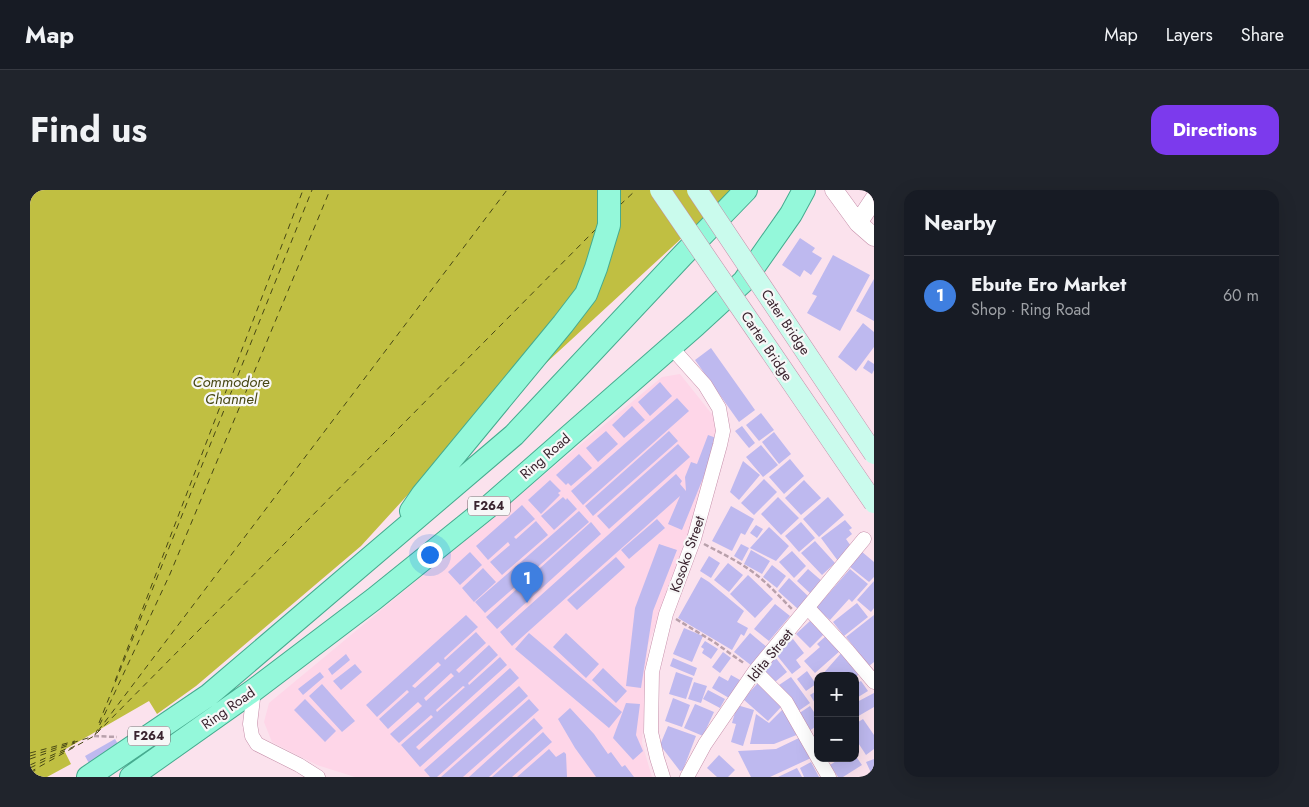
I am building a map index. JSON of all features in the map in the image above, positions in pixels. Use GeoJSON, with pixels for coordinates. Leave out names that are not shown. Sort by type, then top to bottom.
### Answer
{"type":"FeatureCollection","features":[{"type":"Feature","properties":{"kind":"main road"},"geometry":{"type":"LineString","coordinates":[[396,535],[422,495],[586,294],[609,225],[609,190]]}},
{"type":"Feature","properties":{"kind":"main road","name":"Carter Bridge"},"geometry":{"type":"LineString","coordinates":[[660,190],[874,503]]}},
{"type":"Feature","properties":{"kind":"main road","name":"Cater Bridge"},"geometry":{"type":"LineString","coordinates":[[698,190],[874,454]]}},
{"type":"Feature","properties":{"kind":"main road","name":"Ring Road"},"geometry":{"type":"LineString","coordinates":[[88,777],[209,695],[514,435],[746,190]]}},
{"type":"Feature","properties":{"kind":"main road","name":"Ring Road"},"geometry":{"type":"LineString","coordinates":[[131,777],[254,690],[374,600],[487,508],[744,281],[791,214],[804,190]]}},
{"type":"Feature","properties":{"kind":"street"},"geometry":{"type":"LineString","coordinates":[[834,190],[858,223],[874,236]]}},
{"type":"Feature","properties":{"kind":"street"},"geometry":{"type":"LineString","coordinates":[[858,223],[874,199]]}},
{"type":"Feature","properties":{"kind":"street","name":"Kosoko Street"},"geometry":{"type":"LineString","coordinates":[[663,777],[651,732],[652,672],[666,614],[694,539],[723,431],[720,408],[705,385],[670,348]]}},
{"type":"Feature","properties":{"kind":"street","name":"Idita Street"},"geometry":{"type":"LineString","coordinates":[[687,777],[705,744],[756,672],[864,539]]}},
{"type":"Feature","properties":{"kind":"street"},"geometry":{"type":"LineString","coordinates":[[804,613],[848,650],[874,682]]}},
{"type":"Feature","properties":{"kind":"street"},"geometry":{"type":"LineString","coordinates":[[756,672],[786,702],[814,751]]}},
{"type":"Feature","properties":{"kind":"street"},"geometry":{"type":"LineString","coordinates":[[254,690],[250,724],[252,736],[257,744],[318,777]]}},
{"type":"Feature","properties":{"kind":"street"},"geometry":{"type":"LineString","coordinates":[[820,762],[829,777]]}},
{"type":"Feature","properties":{"kind":"path"},"geometry":{"type":"LineString","coordinates":[[694,539],[738,562],[804,613]]}},
{"type":"Feature","properties":{"kind":"path"},"geometry":{"type":"LineString","coordinates":[[666,614],[721,647],[756,672]]}},
{"type":"Feature","properties":{"kind":"shaded area"},"geometry":{"type":"Polygon","coordinates":[[[680,374],[723,428],[714,480],[648,645],[642,743],[652,777],[355,777],[317,765],[272,742],[264,722],[269,703],[662,377],[680,374]]]}},
{"type":"Feature","properties":{"kind":"water","name":"Commodore Channel"},"geometry":{"type":"Polygon","coordinates":[[[30,190],[734,190],[434,466],[361,546],[196,686],[157,714],[149,701],[64,750],[71,764],[47,777],[30,777],[30,190]]]}},
{"type":"Feature","properties":{"kind":"building"},"geometry":{"type":"Polygon","coordinates":[[[800,238],[815,248],[812,252],[822,258],[811,275],[804,270],[800,277],[782,265],[800,238]]]}},
{"type":"Feature","properties":{"kind":"building"},"geometry":{"type":"Polygon","coordinates":[[[833,255],[870,275],[840,331],[807,313],[817,296],[812,294],[833,255]]]}},
{"type":"Feature","properties":{"kind":"building"},"geometry":{"type":"Polygon","coordinates":[[[874,279],[874,321],[856,311],[874,279]]]}},
{"type":"Feature","properties":{"kind":"building"},"geometry":{"type":"Polygon","coordinates":[[[863,323],[874,332],[874,347],[856,371],[838,357],[863,323]]]}},
{"type":"Feature","properties":{"kind":"building"},"geometry":{"type":"Polygon","coordinates":[[[711,348],[755,410],[739,422],[695,360],[711,348]]]}},
{"type":"Feature","properties":{"kind":"building"},"geometry":{"type":"Polygon","coordinates":[[[868,360],[874,364],[872,374],[863,368],[868,360]]]}},
{"type":"Feature","properties":{"kind":"building"},"geometry":{"type":"Polygon","coordinates":[[[660,382],[672,396],[650,416],[638,402],[660,382]]]}},
{"type":"Feature","properties":{"kind":"building"},"geometry":{"type":"Polygon","coordinates":[[[677,398],[689,411],[583,505],[571,491],[677,398]]]}},
{"type":"Feature","properties":{"kind":"building"},"geometry":{"type":"Polygon","coordinates":[[[632,406],[645,420],[624,438],[612,425],[632,406]]]}},
{"type":"Feature","properties":{"kind":"building"},"geometry":{"type":"Polygon","coordinates":[[[761,413],[774,430],[759,441],[746,425],[761,413]]]}},
{"type":"Feature","properties":{"kind":"building"},"geometry":{"type":"Polygon","coordinates":[[[742,426],[755,443],[749,448],[735,431],[742,426]]]}},
{"type":"Feature","properties":{"kind":"building"},"geometry":{"type":"Polygon","coordinates":[[[606,431],[618,444],[598,462],[586,448],[606,431]]]}},
{"type":"Feature","properties":{"kind":"building"},"geometry":{"type":"Polygon","coordinates":[[[669,431],[678,441],[593,516],[585,506],[669,431]]]}},
{"type":"Feature","properties":{"kind":"building"},"geometry":{"type":"Polygon","coordinates":[[[774,432],[791,454],[779,464],[762,442],[774,432]]]}},
{"type":"Feature","properties":{"kind":"building"},"geometry":{"type":"Polygon","coordinates":[[[708,435],[719,439],[682,530],[668,524],[680,496],[512,646],[500,632],[676,474],[682,481],[680,484],[686,491],[685,477],[691,462],[697,464],[708,435]]]}},
{"type":"Feature","properties":{"kind":"building"},"geometry":{"type":"Polygon","coordinates":[[[678,444],[690,457],[609,529],[597,516],[678,444]]]}},
{"type":"Feature","properties":{"kind":"building"},"geometry":{"type":"Polygon","coordinates":[[[761,445],[778,465],[763,477],[746,457],[761,445]]]}},
{"type":"Feature","properties":{"kind":"building"},"geometry":{"type":"Polygon","coordinates":[[[579,454],[592,468],[571,486],[568,483],[566,485],[556,475],[579,454]]]}},
{"type":"Feature","properties":{"kind":"building"},"geometry":{"type":"Polygon","coordinates":[[[790,459],[804,476],[784,494],[769,477],[790,459]]]}},
{"type":"Feature","properties":{"kind":"building"},"geometry":{"type":"Polygon","coordinates":[[[743,461],[760,475],[739,500],[730,492],[743,461]]]}},
{"type":"Feature","properties":{"kind":"building"},"geometry":{"type":"Polygon","coordinates":[[[764,479],[777,492],[754,515],[741,503],[764,479]]]}},
{"type":"Feature","properties":{"kind":"building"},"geometry":{"type":"Polygon","coordinates":[[[550,480],[561,491],[558,493],[560,495],[541,514],[528,500],[550,480]]]}},
{"type":"Feature","properties":{"kind":"building"},"geometry":{"type":"Polygon","coordinates":[[[804,480],[821,498],[801,515],[785,498],[804,480]]]}},
{"type":"Feature","properties":{"kind":"building"},"geometry":{"type":"Polygon","coordinates":[[[563,497],[566,500],[567,498],[577,509],[554,530],[541,516],[563,497]]]}},
{"type":"Feature","properties":{"kind":"building"},"geometry":{"type":"Polygon","coordinates":[[[778,497],[799,518],[781,535],[761,514],[778,497]]]}},
{"type":"Feature","properties":{"kind":"building"},"geometry":{"type":"Polygon","coordinates":[[[828,497],[844,515],[819,537],[803,519],[828,497]]]}},
{"type":"Feature","properties":{"kind":"building"},"geometry":{"type":"Polygon","coordinates":[[[522,505],[535,519],[514,537],[516,539],[536,521],[548,535],[502,575],[490,562],[510,545],[508,542],[488,560],[476,546],[522,505]]]}},
{"type":"Feature","properties":{"kind":"building"},"geometry":{"type":"Polygon","coordinates":[[[731,506],[754,519],[745,535],[741,533],[732,551],[712,541],[731,506]]]}},
{"type":"Feature","properties":{"kind":"building"},"geometry":{"type":"Polygon","coordinates":[[[579,511],[589,522],[485,613],[475,602],[579,511]]]}},
{"type":"Feature","properties":{"kind":"building"},"geometry":{"type":"Polygon","coordinates":[[[657,519],[665,528],[629,559],[621,550],[657,519]]]}},
{"type":"Feature","properties":{"kind":"building"},"geometry":{"type":"Polygon","coordinates":[[[845,520],[852,528],[849,530],[852,534],[846,539],[853,549],[838,561],[821,538],[845,520]]]}},
{"type":"Feature","properties":{"kind":"building"},"geometry":{"type":"Polygon","coordinates":[[[591,522],[601,534],[497,629],[486,617],[591,522]]]}},
{"type":"Feature","properties":{"kind":"building"},"geometry":{"type":"Polygon","coordinates":[[[801,522],[815,538],[799,552],[785,536],[801,522]]]}},
{"type":"Feature","properties":{"kind":"building"},"geometry":{"type":"Polygon","coordinates":[[[756,525],[763,529],[757,538],[750,533],[756,525]]]}},
{"type":"Feature","properties":{"kind":"building"},"geometry":{"type":"Polygon","coordinates":[[[769,527],[789,546],[776,561],[750,548],[769,527]]]}},
{"type":"Feature","properties":{"kind":"building"},"geometry":{"type":"Polygon","coordinates":[[[815,541],[835,563],[822,575],[801,553],[815,541]]]}},
{"type":"Feature","properties":{"kind":"building"},"geometry":{"type":"Polygon","coordinates":[[[659,544],[677,550],[653,611],[641,688],[626,686],[635,608],[659,544]]]}},
{"type":"Feature","properties":{"kind":"building"},"geometry":{"type":"Polygon","coordinates":[[[741,544],[749,548],[742,561],[734,556],[741,544]]]}},
{"type":"Feature","properties":{"kind":"building"},"geometry":{"type":"Polygon","coordinates":[[[751,550],[770,561],[762,574],[744,564],[751,550]]]}},
{"type":"Feature","properties":{"kind":"building"},"geometry":{"type":"Polygon","coordinates":[[[792,551],[806,566],[794,578],[779,562],[792,551]]]}},
{"type":"Feature","properties":{"kind":"building"},"geometry":{"type":"Polygon","coordinates":[[[861,551],[874,562],[874,577],[869,582],[849,566],[861,551]]]}},
{"type":"Feature","properties":{"kind":"building"},"geometry":{"type":"Polygon","coordinates":[[[470,552],[482,565],[460,585],[448,572],[470,552]]]}},
{"type":"Feature","properties":{"kind":"building"},"geometry":{"type":"Polygon","coordinates":[[[709,556],[720,563],[711,578],[700,571],[709,556]]]}},
{"type":"Feature","properties":{"kind":"building"},"geometry":{"type":"Polygon","coordinates":[[[616,557],[625,567],[577,610],[567,600],[616,557]]]}},
{"type":"Feature","properties":{"kind":"building"},"geometry":{"type":"Polygon","coordinates":[[[728,563],[743,575],[729,592],[714,580],[728,563]]]}},
{"type":"Feature","properties":{"kind":"building"},"geometry":{"type":"Polygon","coordinates":[[[772,565],[786,576],[777,588],[763,577],[772,565]]]}},
{"type":"Feature","properties":{"kind":"building"},"geometry":{"type":"Polygon","coordinates":[[[483,568],[496,582],[474,602],[462,588],[483,568]]]}},
{"type":"Feature","properties":{"kind":"building"},"geometry":{"type":"Polygon","coordinates":[[[808,569],[823,582],[811,594],[797,581],[808,569]]]}},
{"type":"Feature","properties":{"kind":"building"},"geometry":{"type":"Polygon","coordinates":[[[850,569],[868,584],[852,602],[849,599],[830,620],[816,608],[850,569]]]}},
{"type":"Feature","properties":{"kind":"building"},"geometry":{"type":"Polygon","coordinates":[[[748,575],[773,599],[755,618],[730,594],[748,575]]]}},
{"type":"Feature","properties":{"kind":"building"},"geometry":{"type":"Polygon","coordinates":[[[701,577],[744,611],[737,622],[748,628],[744,636],[741,634],[732,650],[678,618],[701,577]]]}},
{"type":"Feature","properties":{"kind":"building"},"geometry":{"type":"Polygon","coordinates":[[[789,578],[809,597],[798,609],[778,591],[789,578]]]}},
{"type":"Feature","properties":{"kind":"building"},"geometry":{"type":"Polygon","coordinates":[[[874,581],[874,608],[871,612],[857,600],[874,581]]]}},
{"type":"Feature","properties":{"kind":"building"},"geometry":{"type":"Polygon","coordinates":[[[857,603],[868,617],[844,636],[833,622],[857,603]]]}},
{"type":"Feature","properties":{"kind":"building"},"geometry":{"type":"Polygon","coordinates":[[[775,604],[790,616],[769,641],[754,629],[775,604]]]}},
{"type":"Feature","properties":{"kind":"building"},"geometry":{"type":"Polygon","coordinates":[[[466,615],[478,627],[444,658],[445,660],[476,632],[486,643],[456,670],[459,673],[489,645],[498,655],[468,683],[469,685],[500,657],[507,665],[416,747],[419,750],[510,668],[519,678],[420,767],[401,745],[433,717],[431,715],[399,743],[390,734],[422,706],[418,702],[388,729],[379,719],[409,692],[407,690],[377,717],[366,705],[466,615]],[[438,662],[412,686],[415,688],[441,665],[438,662]],[[451,673],[424,698],[426,701],[454,676],[451,673]],[[463,686],[436,710],[437,712],[465,687],[463,686]]]}},
{"type":"Feature","properties":{"kind":"building"},"geometry":{"type":"Polygon","coordinates":[[[874,615],[874,662],[869,666],[846,637],[874,615]]]}},
{"type":"Feature","properties":{"kind":"building"},"geometry":{"type":"Polygon","coordinates":[[[810,621],[824,634],[810,648],[796,634],[810,621]]]}},
{"type":"Feature","properties":{"kind":"building"},"geometry":{"type":"Polygon","coordinates":[[[684,628],[703,636],[692,662],[673,654],[684,628]]]}},
{"type":"Feature","properties":{"kind":"building"},"geometry":{"type":"Polygon","coordinates":[[[529,633],[622,712],[609,728],[515,649],[529,633]]]}},
{"type":"Feature","properties":{"kind":"building"},"geometry":{"type":"Polygon","coordinates":[[[566,633],[599,664],[586,678],[553,647],[566,633]]]}},
{"type":"Feature","properties":{"kind":"building"},"geometry":{"type":"Polygon","coordinates":[[[750,633],[768,648],[752,666],[734,652],[750,633]]]}},
{"type":"Feature","properties":{"kind":"building"},"geometry":{"type":"Polygon","coordinates":[[[827,635],[841,650],[814,672],[804,661],[820,647],[817,644],[827,635]]]}},
{"type":"Feature","properties":{"kind":"building"},"geometry":{"type":"Polygon","coordinates":[[[793,639],[804,653],[796,660],[801,667],[792,674],[775,653],[793,639]]]}},
{"type":"Feature","properties":{"kind":"building"},"geometry":{"type":"Polygon","coordinates":[[[705,641],[718,649],[711,659],[702,653],[704,649],[701,647],[705,641]]]}},
{"type":"Feature","properties":{"kind":"building"},"geometry":{"type":"Polygon","coordinates":[[[843,651],[858,672],[825,672],[843,651]]]}},
{"type":"Feature","properties":{"kind":"building"},"geometry":{"type":"Polygon","coordinates":[[[723,652],[731,658],[720,673],[712,667],[723,652]]]}},
{"type":"Feature","properties":{"kind":"building"},"geometry":{"type":"Polygon","coordinates":[[[346,654],[350,660],[332,675],[328,669],[346,654]]]}},
{"type":"Feature","properties":{"kind":"building"},"geometry":{"type":"Polygon","coordinates":[[[775,657],[787,672],[775,682],[762,668],[775,657]]]}},
{"type":"Feature","properties":{"kind":"building"},"geometry":{"type":"Polygon","coordinates":[[[673,658],[697,668],[694,676],[670,666],[673,658]]]}},
{"type":"Feature","properties":{"kind":"building"},"geometry":{"type":"Polygon","coordinates":[[[355,664],[362,672],[341,690],[333,681],[355,664]]]}},
{"type":"Feature","properties":{"kind":"building"},"geometry":{"type":"Polygon","coordinates":[[[603,668],[627,691],[616,703],[592,680],[603,668]]]}},
{"type":"Feature","properties":{"kind":"building"},"geometry":{"type":"Polygon","coordinates":[[[807,671],[814,681],[814,685],[806,691],[797,679],[807,671]]]}},
{"type":"Feature","properties":{"kind":"building"},"geometry":{"type":"Polygon","coordinates":[[[320,672],[324,677],[303,695],[298,689],[320,672]]]}},
{"type":"Feature","properties":{"kind":"building"},"geometry":{"type":"Polygon","coordinates":[[[676,672],[693,678],[686,699],[669,694],[676,672]]]}},
{"type":"Feature","properties":{"kind":"building"},"geometry":{"type":"Polygon","coordinates":[[[731,675],[740,680],[729,698],[712,688],[719,676],[728,681],[731,675]]]}},
{"type":"Feature","properties":{"kind":"building"},"geometry":{"type":"Polygon","coordinates":[[[791,677],[810,703],[797,712],[779,685],[791,677]]]}},
{"type":"Feature","properties":{"kind":"building"},"geometry":{"type":"Polygon","coordinates":[[[861,681],[868,691],[859,697],[859,682],[861,681]]]}},
{"type":"Feature","properties":{"kind":"building"},"geometry":{"type":"Polygon","coordinates":[[[694,682],[707,686],[701,703],[688,699],[694,682]]]}},
{"type":"Feature","properties":{"kind":"building"},"geometry":{"type":"Polygon","coordinates":[[[758,683],[783,705],[768,721],[743,699],[758,683]]]}},
{"type":"Feature","properties":{"kind":"building"},"geometry":{"type":"Polygon","coordinates":[[[322,684],[355,721],[342,732],[309,696],[322,684]]]}},
{"type":"Feature","properties":{"kind":"building"},"geometry":{"type":"Polygon","coordinates":[[[519,686],[528,696],[437,777],[430,777],[424,770],[519,686]]]}},
{"type":"Feature","properties":{"kind":"building"},"geometry":{"type":"Polygon","coordinates":[[[708,690],[725,699],[720,708],[703,699],[708,690]]]}},
{"type":"Feature","properties":{"kind":"building"},"geometry":{"type":"Polygon","coordinates":[[[814,692],[814,702],[810,695],[814,692]]]}},
{"type":"Feature","properties":{"kind":"building"},"geometry":{"type":"Polygon","coordinates":[[[874,693],[874,707],[859,716],[859,701],[874,693]]]}},
{"type":"Feature","properties":{"kind":"building"},"geometry":{"type":"Polygon","coordinates":[[[673,698],[690,705],[682,727],[665,721],[673,698]]]}},
{"type":"Feature","properties":{"kind":"building"},"geometry":{"type":"Polygon","coordinates":[[[305,699],[336,731],[325,742],[294,710],[305,699]]]}},
{"type":"Feature","properties":{"kind":"building"},"geometry":{"type":"Polygon","coordinates":[[[529,699],[539,710],[463,777],[441,777],[529,699]]]}},
{"type":"Feature","properties":{"kind":"building"},"geometry":{"type":"Polygon","coordinates":[[[626,703],[640,704],[636,735],[643,751],[633,760],[613,738],[626,703]]]}},
{"type":"Feature","properties":{"kind":"building"},"geometry":{"type":"Polygon","coordinates":[[[695,704],[714,712],[703,736],[684,728],[695,704]]]}},
{"type":"Feature","properties":{"kind":"building"},"geometry":{"type":"Polygon","coordinates":[[[737,705],[754,710],[743,746],[731,742],[736,724],[732,723],[737,705]]]}},
{"type":"Feature","properties":{"kind":"building"},"geometry":{"type":"Polygon","coordinates":[[[810,706],[814,712],[814,728],[809,731],[798,714],[810,706]]]}},
{"type":"Feature","properties":{"kind":"building"},"geometry":{"type":"Polygon","coordinates":[[[570,708],[594,734],[608,754],[611,752],[622,767],[625,765],[634,777],[596,777],[575,748],[558,719],[570,708]]]}},
{"type":"Feature","properties":{"kind":"building"},"geometry":{"type":"Polygon","coordinates":[[[784,708],[799,734],[774,744],[750,744],[756,714],[769,723],[784,708]]]}},
{"type":"Feature","properties":{"kind":"building"},"geometry":{"type":"Polygon","coordinates":[[[534,718],[543,728],[489,777],[469,777],[534,718]]]}},
{"type":"Feature","properties":{"kind":"building"},"geometry":{"type":"Polygon","coordinates":[[[863,719],[874,735],[874,749],[866,755],[859,744],[859,722],[863,719]]]}},
{"type":"Feature","properties":{"kind":"building"},"geometry":{"type":"Polygon","coordinates":[[[668,726],[696,736],[683,770],[680,771],[660,745],[668,726]]]}},
{"type":"Feature","properties":{"kind":"building"},"geometry":{"type":"Polygon","coordinates":[[[543,732],[552,742],[512,777],[492,777],[543,732]]]}},
{"type":"Feature","properties":{"kind":"building"},"geometry":{"type":"Polygon","coordinates":[[[801,737],[811,758],[770,777],[751,777],[738,751],[776,749],[801,737]]]}},
{"type":"Feature","properties":{"kind":"building"},"geometry":{"type":"Polygon","coordinates":[[[115,739],[121,749],[91,767],[85,756],[115,739]]]}},
{"type":"Feature","properties":{"kind":"building"},"geometry":{"type":"Polygon","coordinates":[[[549,749],[556,757],[564,752],[566,754],[567,777],[517,777],[549,749]]]}},
{"type":"Feature","properties":{"kind":"building"},"geometry":{"type":"Polygon","coordinates":[[[719,755],[735,770],[728,777],[717,777],[707,768],[719,755]]]}},
{"type":"Feature","properties":{"kind":"building"},"geometry":{"type":"Polygon","coordinates":[[[874,759],[874,777],[873,777],[866,762],[874,759]]]}},
{"type":"Feature","properties":{"kind":"building"},"geometry":{"type":"Polygon","coordinates":[[[859,761],[862,765],[843,777],[838,777],[830,765],[835,762],[859,761]]]}},
{"type":"Feature","properties":{"kind":"building"},"geometry":{"type":"Polygon","coordinates":[[[811,762],[819,777],[804,777],[800,768],[811,762]]]}},
{"type":"Feature","properties":{"kind":"building"},"geometry":{"type":"Polygon","coordinates":[[[797,768],[802,777],[778,777],[797,768]]]}},
{"type":"Feature","properties":{"kind":"ferry route"},"geometry":{"type":"LineString","coordinates":[[115,681],[303,190]]}},
{"type":"Feature","properties":{"kind":"ferry route"},"geometry":{"type":"LineString","coordinates":[[99,723],[312,190]]}},
{"type":"Feature","properties":{"kind":"ferry route"},"geometry":{"type":"LineString","coordinates":[[95,735],[170,574],[330,190]]}},
{"type":"Feature","properties":{"kind":"ferry route"},"geometry":{"type":"LineString","coordinates":[[98,731],[507,190]]}},
{"type":"Feature","properties":{"kind":"ferry route"},"geometry":{"type":"LineString","coordinates":[[620,205],[636,190]]}},
{"type":"Feature","properties":{"kind":"ferry route"},"geometry":{"type":"LineString","coordinates":[[30,772],[94,736],[596,229]]}},
{"type":"Feature","properties":{"kind":"ferry route"},"geometry":{"type":"LineString","coordinates":[[30,756],[91,737]]}},
{"type":"Feature","properties":{"kind":"ferry route"},"geometry":{"type":"LineString","coordinates":[[30,753],[75,741]]}},
{"type":"Feature","properties":{"kind":"ferry route"},"geometry":{"type":"LineString","coordinates":[[30,759],[75,743]]}},
{"type":"Feature","properties":{"kind":"ferry route"},"geometry":{"type":"LineString","coordinates":[[30,768],[79,744]]}},
{"type":"Feature","properties":{"kind":"ferry route"},"geometry":{"type":"LineString","coordinates":[[30,765],[68,748]]}},
{"type":"Feature","properties":{"kind":"ferry route"},"geometry":{"type":"LineString","coordinates":[[30,773],[36,770]]}},
{"type":"Feature","properties":{"kind":"place","name":"Ebute Ero Market"},"geometry":{"type":"Point","coordinates":[527,603]}}]}
